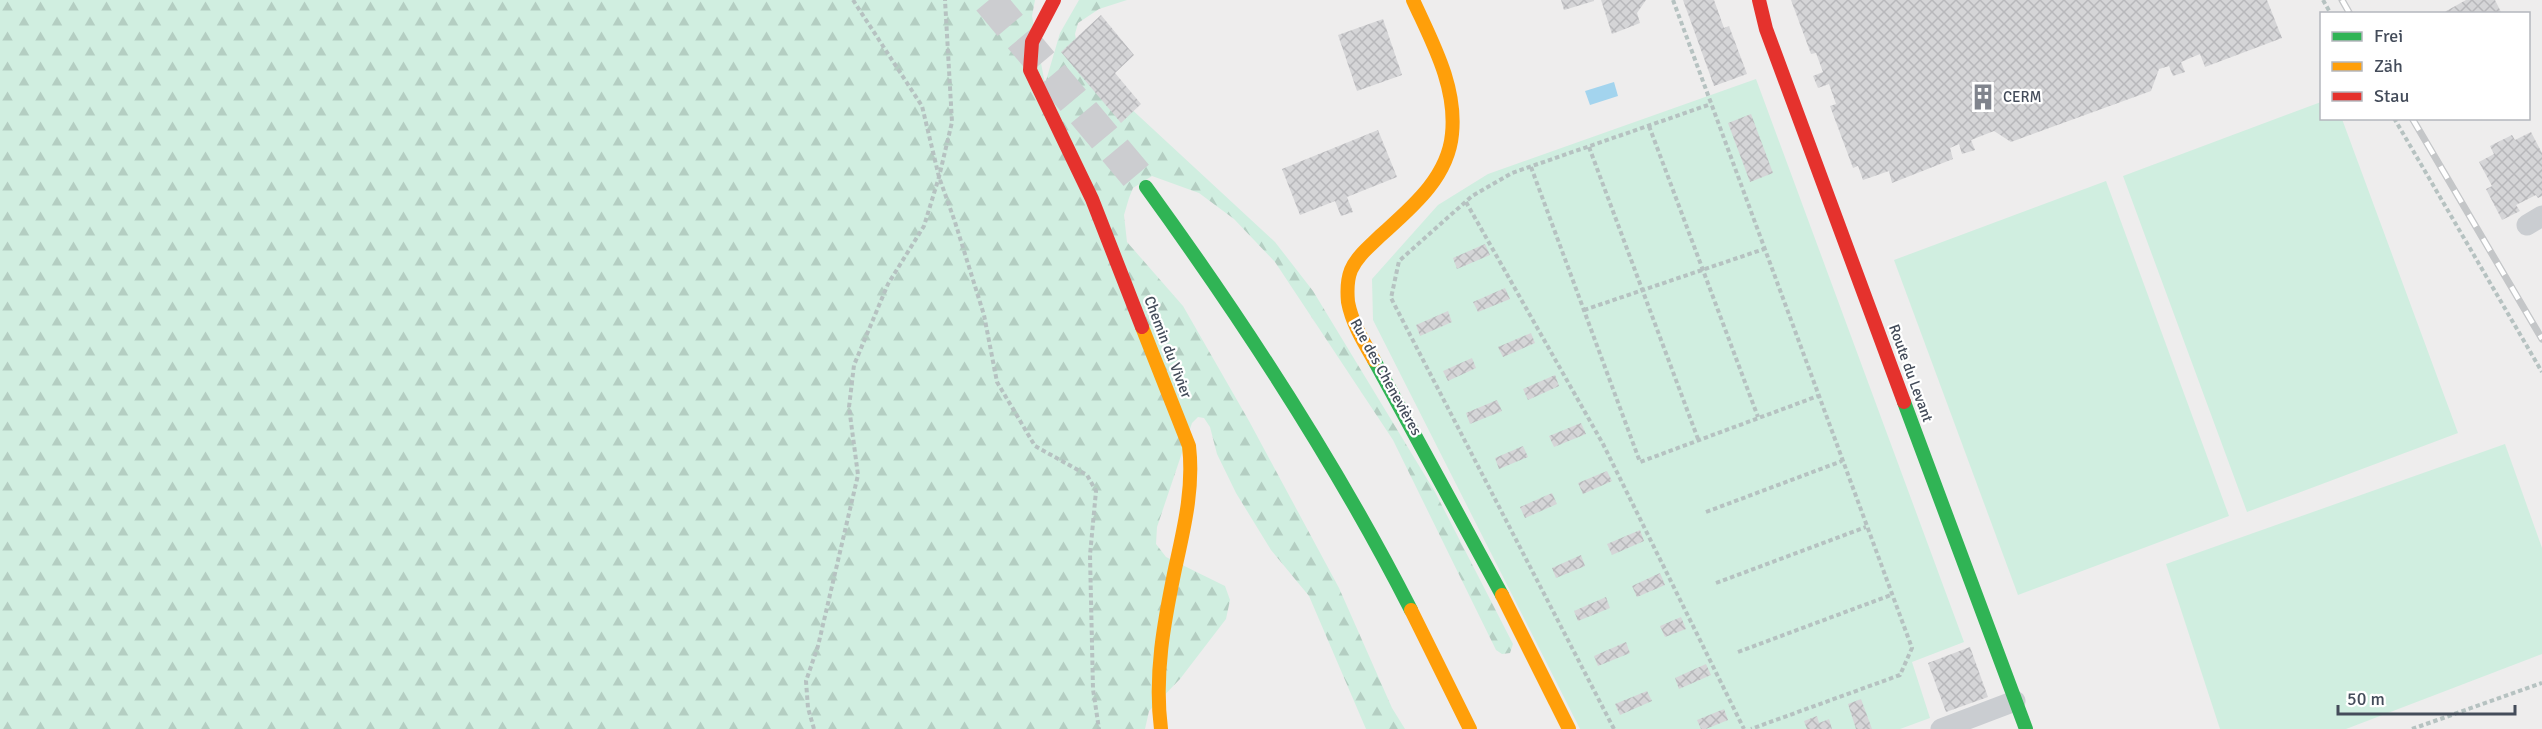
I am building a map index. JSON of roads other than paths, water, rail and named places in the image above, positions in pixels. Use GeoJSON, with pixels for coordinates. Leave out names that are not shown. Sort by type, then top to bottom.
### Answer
{"type":"FeatureCollection","features":[{"type":"Feature","properties":{"kind":"main road","name":"Chemin du Vivier"},"geometry":{"type":"LineString","coordinates":[[1054,0],[1032,42],[1030,70],[1092,199],[1189,446],[1191,458],[1185,526],[1160,664],[1161,729]]}},
{"type":"Feature","properties":{"kind":"main road","name":"Rue des Chenevières"},"geometry":{"type":"LineString","coordinates":[[1413,0],[1452,99],[1452,136],[1445,164],[1435,182],[1372,243],[1354,265],[1348,285],[1350,313],[1357,330],[1427,450],[1538,664],[1569,729]]}},
{"type":"Feature","properties":{"kind":"main road","name":"Route du Levant"},"geometry":{"type":"LineString","coordinates":[[1752,0],[1766,29]]}},
{"type":"Feature","properties":{"kind":"main road","name":"Route du Levant"},"geometry":{"type":"LineString","coordinates":[[1758,0],[1766,29],[2026,729]]}},
{"type":"Feature","properties":{"kind":"main road"},"geometry":{"type":"LineString","coordinates":[[1146,187],[1250,331],[1303,414],[1373,535],[1449,682],[1476,729]]}},
{"type":"Feature","properties":{"kind":"main road"},"geometry":{"type":"LineString","coordinates":[[1449,682],[1462,729]]}},
{"type":"Feature","properties":{"kind":"main road"},"geometry":{"type":"LineString","coordinates":[[1449,682],[1470,729]]}},
{"type":"Feature","properties":{"kind":"street"},"geometry":{"type":"LineString","coordinates":[[1941,729],[2015,701]]}},
{"type":"Feature","properties":{"kind":"water"},"geometry":{"type":"Polygon","coordinates":[[[1614,82],[1618,96],[1590,105],[1585,91],[1614,82]]]}},
{"type":"Feature","properties":{"kind":"tunnel"},"geometry":{"type":"LineString","coordinates":[[989,0],[1146,187]]}},
{"type":"Feature","properties":{"kind":"railway"},"geometry":{"type":"LineString","coordinates":[[2342,0],[2349,12]]}},
{"type":"Feature","properties":{"kind":"railway"},"geometry":{"type":"LineString","coordinates":[[2413,120],[2542,339]]}},
{"type":"Feature","properties":{"kind":"place","name":"CERM"},"geometry":{"type":"Point","coordinates":[1983,97]}}]}
